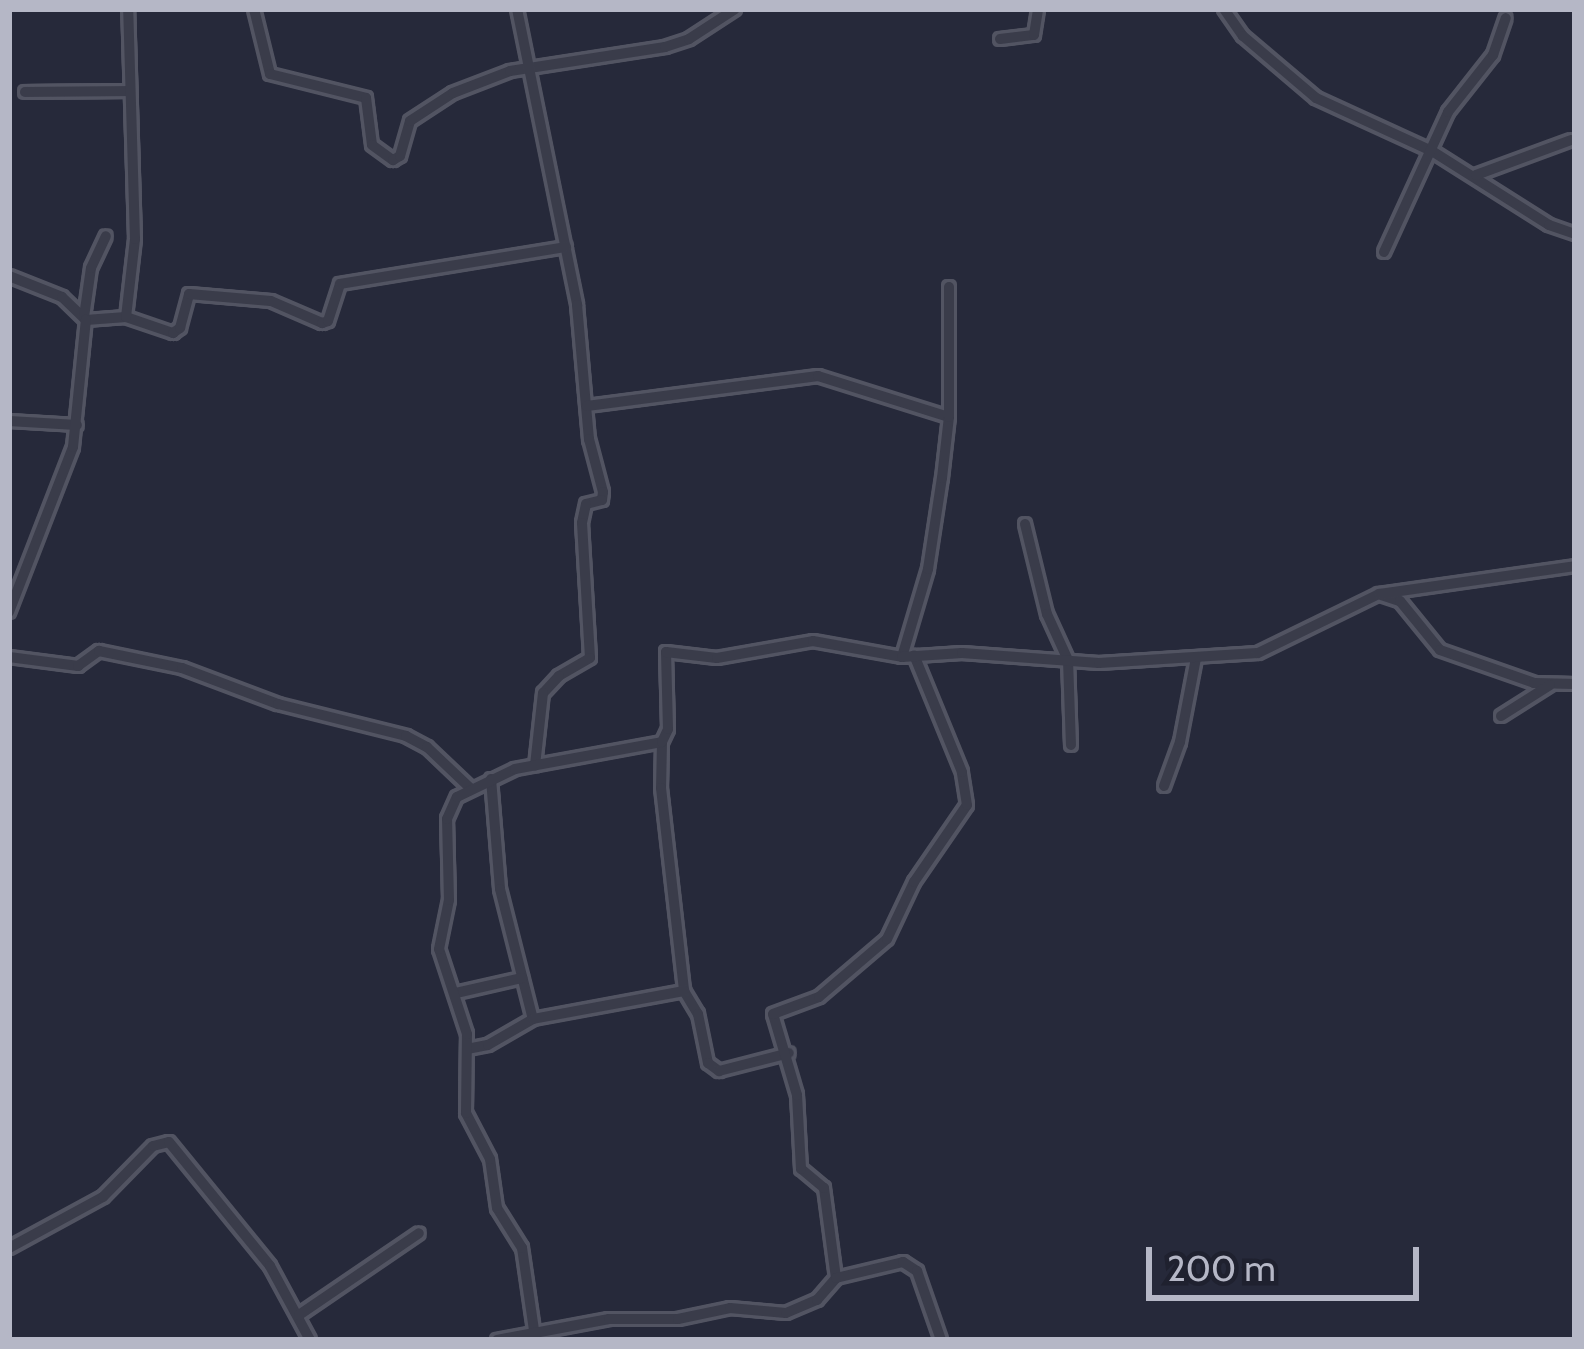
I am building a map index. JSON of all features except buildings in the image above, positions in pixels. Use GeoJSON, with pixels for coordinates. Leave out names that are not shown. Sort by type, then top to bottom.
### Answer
{"type":"FeatureCollection","features":[{"type":"Feature","properties":{"kind":"street"},"geometry":{"type":"LineString","coordinates":[[125,317],[135,239],[128,9]]}},
{"type":"Feature","properties":{"kind":"street"},"geometry":{"type":"LineString","coordinates":[[254,9],[270,74],[366,98],[372,145],[393,160],[400,156],[410,121],[452,93],[527,68],[665,47],[689,39],[735,9]]}},
{"type":"Feature","properties":{"kind":"street"},"geometry":{"type":"LineString","coordinates":[[517,9],[566,247],[589,439],[603,492],[602,500],[586,504],[582,523],[590,658],[559,676],[543,693],[535,766]]}},
{"type":"Feature","properties":{"kind":"street"},"geometry":{"type":"LineString","coordinates":[[1000,38],[1026,40],[1034,35],[1038,9]]}},
{"type":"Feature","properties":{"kind":"street"},"geometry":{"type":"LineString","coordinates":[[1224,9],[1243,36],[1316,98],[1432,151],[1550,225],[1575,234]]}},
{"type":"Feature","properties":{"kind":"street"},"geometry":{"type":"LineString","coordinates":[[1384,252],[1457,96],[1498,48],[1506,18]]}},
{"type":"Feature","properties":{"kind":"street"},"geometry":{"type":"LineString","coordinates":[[25,92],[130,91]]}},
{"type":"Feature","properties":{"kind":"street"},"geometry":{"type":"LineString","coordinates":[[1476,175],[1571,140]]}},
{"type":"Feature","properties":{"kind":"street"},"geometry":{"type":"LineString","coordinates":[[9,612],[68,464],[77,425],[91,268],[106,236]]}},
{"type":"Feature","properties":{"kind":"street"},"geometry":{"type":"LineString","coordinates":[[9,276],[45,287],[85,319],[125,317],[173,333],[180,328],[185,301],[195,294],[271,301],[322,323],[328,321],[340,284],[566,247]]}},
{"type":"Feature","properties":{"kind":"street"},"geometry":{"type":"LineString","coordinates":[[836,1278],[824,1188],[801,1168],[789,1053],[775,1009],[819,997],[887,939],[914,882],[967,805],[962,772],[908,656],[928,569],[949,417],[949,287]]}},
{"type":"Feature","properties":{"kind":"street"},"geometry":{"type":"LineString","coordinates":[[587,406],[818,376],[949,417]]}},
{"type":"Feature","properties":{"kind":"street"},"geometry":{"type":"LineString","coordinates":[[9,421],[77,425]]}},
{"type":"Feature","properties":{"kind":"street"},"geometry":{"type":"LineString","coordinates":[[1025,524],[1047,614],[1068,660],[1071,745]]}},
{"type":"Feature","properties":{"kind":"street"},"geometry":{"type":"LineString","coordinates":[[789,1053],[752,1066],[711,1068],[698,1014],[684,991],[661,788],[662,742],[668,729],[666,652],[717,658],[813,641],[908,656],[1196,658],[1275,647],[1379,594],[1575,566]]}},
{"type":"Feature","properties":{"kind":"street"},"geometry":{"type":"LineString","coordinates":[[1379,594],[1400,601],[1440,650],[1511,677],[1550,685],[1575,684]]}},
{"type":"Feature","properties":{"kind":"street"},"geometry":{"type":"LineString","coordinates":[[9,657],[78,666],[99,651],[182,668],[317,716],[406,736],[427,747],[470,788]]}},
{"type":"Feature","properties":{"kind":"street"},"geometry":{"type":"LineString","coordinates":[[1164,786],[1180,742],[1196,658]]}},
{"type":"Feature","properties":{"kind":"street"},"geometry":{"type":"LineString","coordinates":[[1501,716],[1550,685]]}},
{"type":"Feature","properties":{"kind":"street"},"geometry":{"type":"LineString","coordinates":[[534,1330],[522,1248],[511,1222],[497,1208],[490,1159],[464,1104],[466,1049],[456,993],[439,950],[449,900],[447,819],[451,804],[491,779],[662,742]]}},
{"type":"Feature","properties":{"kind":"street"},"geometry":{"type":"LineString","coordinates":[[491,779],[500,889],[533,1019]]}},
{"type":"Feature","properties":{"kind":"street"},"geometry":{"type":"LineString","coordinates":[[456,993],[521,978]]}},
{"type":"Feature","properties":{"kind":"street"},"geometry":{"type":"LineString","coordinates":[[466,1049],[488,1045],[533,1019],[684,991]]}},
{"type":"Feature","properties":{"kind":"street"},"geometry":{"type":"LineString","coordinates":[[9,1248],[104,1196],[153,1146],[169,1142],[259,1251],[310,1340]]}},
{"type":"Feature","properties":{"kind":"street"},"geometry":{"type":"LineString","coordinates":[[299,1315],[419,1233]]}},
{"type":"Feature","properties":{"kind":"street"},"geometry":{"type":"LineString","coordinates":[[497,1340],[610,1319],[678,1319],[730,1308],[786,1313],[817,1300],[836,1278],[892,1262],[911,1265],[941,1340]]}}]}
